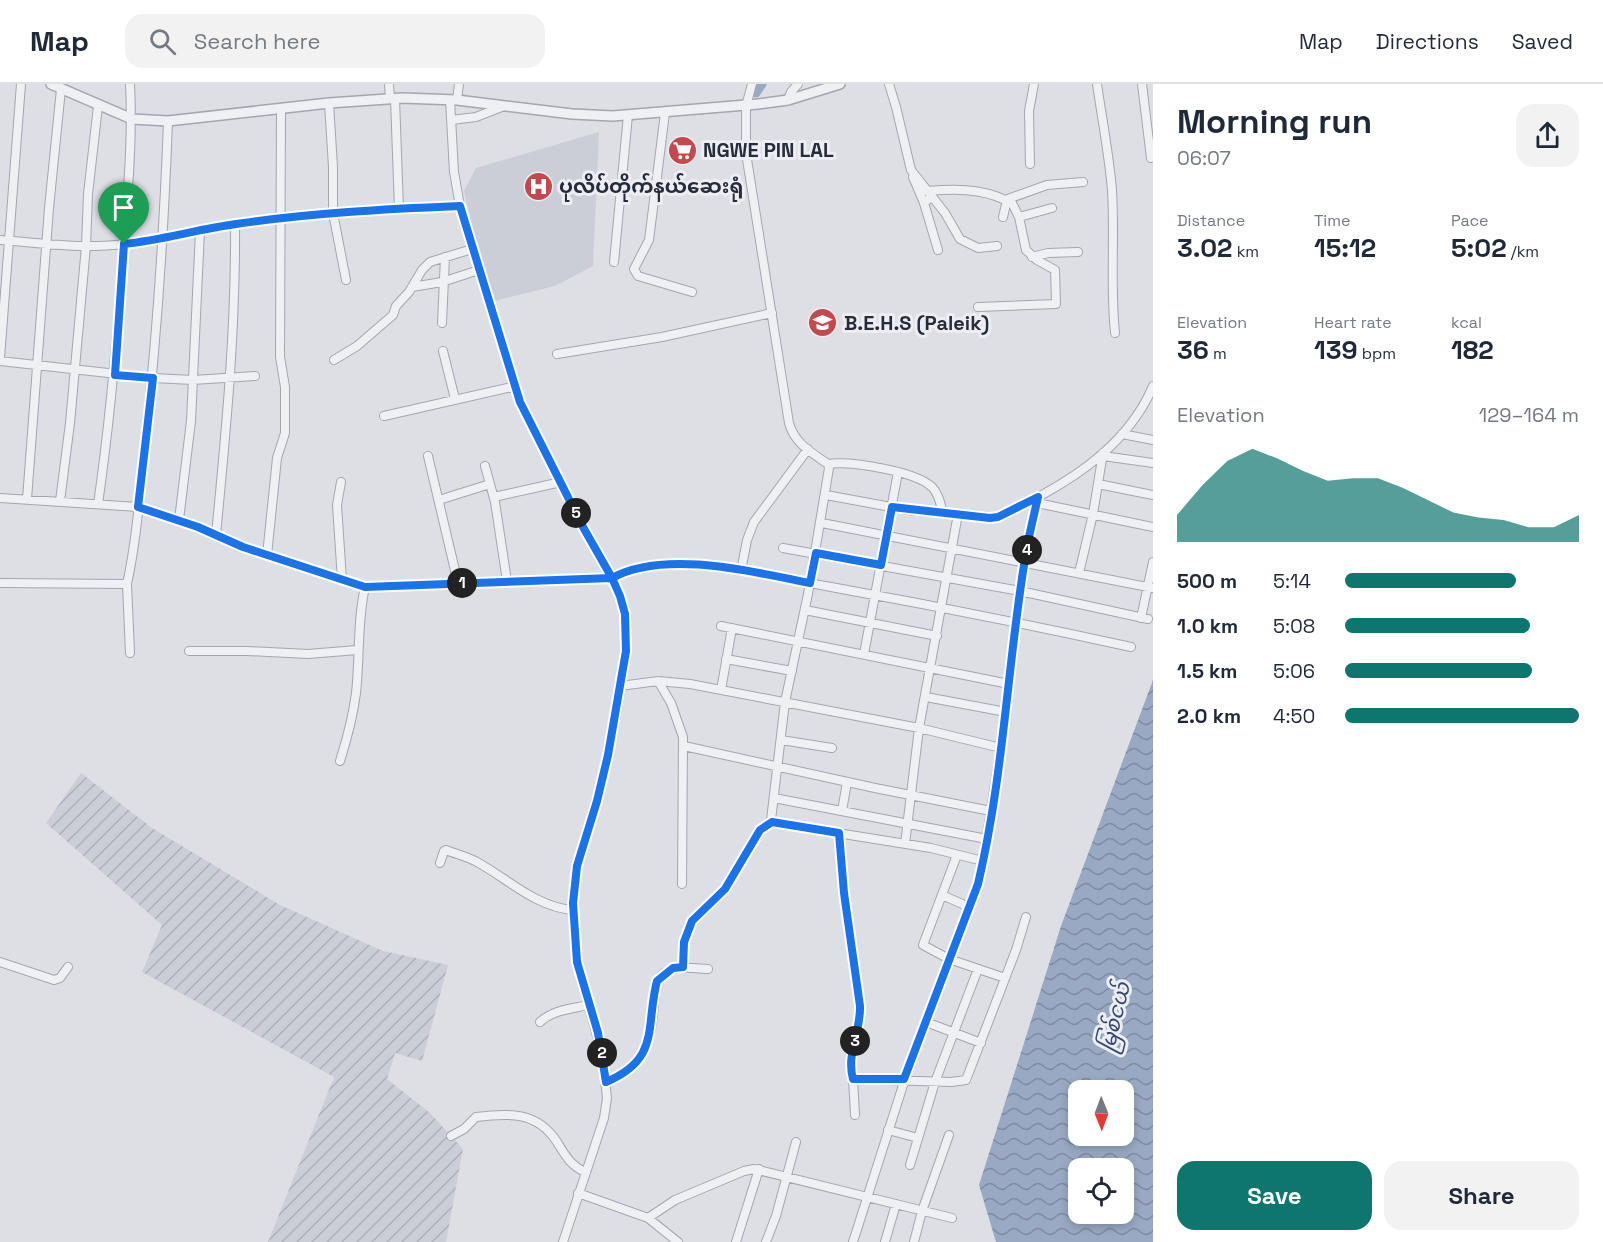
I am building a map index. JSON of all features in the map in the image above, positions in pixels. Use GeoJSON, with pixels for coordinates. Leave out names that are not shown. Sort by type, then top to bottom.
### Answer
{"type":"FeatureCollection","features":[{"type":"Feature","properties":{"kind":"street"},"geometry":{"type":"LineString","coordinates":[[21,84],[4,240],[0,360],[153,378],[193,380],[255,376]]}},
{"type":"Feature","properties":{"kind":"street"},"geometry":{"type":"LineString","coordinates":[[51,84],[132,119],[168,121],[329,103],[392,99],[454,100],[572,114],[628,116],[788,100],[840,84]]}},
{"type":"Feature","properties":{"kind":"street"},"geometry":{"type":"LineString","coordinates":[[98,504],[115,375],[132,119],[130,84]]}},
{"type":"Feature","properties":{"kind":"street"},"geometry":{"type":"LineString","coordinates":[[389,84],[399,209]]}},
{"type":"Feature","properties":{"kind":"street"},"geometry":{"type":"LineString","coordinates":[[459,84],[451,120],[454,172],[460,206],[472,249],[526,414],[612,578],[620,596],[627,630],[621,686],[603,777],[577,866],[573,910],[577,962],[598,1033],[607,1098],[604,1118],[563,1242]]}},
{"type":"Feature","properties":{"kind":"street"},"geometry":{"type":"LineString","coordinates":[[752,84],[746,105],[746,153],[792,433],[797,441],[828,464],[830,468],[822,523],[785,702],[772,822]]}},
{"type":"Feature","properties":{"kind":"street"},"geometry":{"type":"LineString","coordinates":[[788,100],[790,92],[798,84]]}},
{"type":"Feature","properties":{"kind":"street"},"geometry":{"type":"LineString","coordinates":[[888,84],[896,106],[909,166],[913,173],[955,228],[960,239],[978,248],[997,246]]}},
{"type":"Feature","properties":{"kind":"street"},"geometry":{"type":"LineString","coordinates":[[1030,164],[1029,111],[1034,84]]}},
{"type":"Feature","properties":{"kind":"street"},"geometry":{"type":"LineString","coordinates":[[1097,84],[1112,189],[1111,283],[1115,333]]}},
{"type":"Feature","properties":{"kind":"street"},"geometry":{"type":"LineString","coordinates":[[1142,84],[1151,158]]}},
{"type":"Feature","properties":{"kind":"street"},"geometry":{"type":"LineString","coordinates":[[27,499],[46,243],[61,89]]}},
{"type":"Feature","properties":{"kind":"street"},"geometry":{"type":"LineString","coordinates":[[329,103],[333,213],[346,280]]}},
{"type":"Feature","properties":{"kind":"street"},"geometry":{"type":"LineString","coordinates":[[60,501],[98,106]]}},
{"type":"Feature","properties":{"kind":"street"},"geometry":{"type":"LineString","coordinates":[[451,120],[476,117],[504,106]]}},
{"type":"Feature","properties":{"kind":"street"},"geometry":{"type":"LineString","coordinates":[[267,555],[277,458],[285,433],[285,387],[280,357],[281,109]]}},
{"type":"Feature","properties":{"kind":"street"},"geometry":{"type":"LineString","coordinates":[[665,113],[649,240],[634,269],[638,276],[692,292]]}},
{"type":"Feature","properties":{"kind":"street"},"geometry":{"type":"LineString","coordinates":[[614,262],[628,116]]}},
{"type":"Feature","properties":{"kind":"street"},"geometry":{"type":"LineString","coordinates":[[130,653],[127,584],[153,378],[163,238],[168,121]]}},
{"type":"Feature","properties":{"kind":"street"},"geometry":{"type":"LineString","coordinates":[[913,173],[938,250]]}},
{"type":"Feature","properties":{"kind":"street"},"geometry":{"type":"LineString","coordinates":[[929,194],[971,191],[986,192],[1008,199],[1047,185],[1083,182]]}},
{"type":"Feature","properties":{"kind":"street"},"geometry":{"type":"LineString","coordinates":[[924,203],[929,194]]}},
{"type":"Feature","properties":{"kind":"street"},"geometry":{"type":"LineString","coordinates":[[978,307],[1054,305],[1055,270],[1024,245],[1019,217],[1008,199]]}},
{"type":"Feature","properties":{"kind":"street"},"geometry":{"type":"LineString","coordinates":[[1002,217],[1008,199]]}},
{"type":"Feature","properties":{"kind":"street"},"geometry":{"type":"LineString","coordinates":[[4,240],[86,246],[124,244],[279,218],[460,206]]}},
{"type":"Feature","properties":{"kind":"street"},"geometry":{"type":"LineString","coordinates":[[1019,217],[1052,208]]}},
{"type":"Feature","properties":{"kind":"street"},"geometry":{"type":"LineString","coordinates":[[216,535],[236,298],[235,224]]}},
{"type":"Feature","properties":{"kind":"street"},"geometry":{"type":"LineString","coordinates":[[179,520],[189,447],[200,231]]}},
{"type":"Feature","properties":{"kind":"street"},"geometry":{"type":"LineString","coordinates":[[334,360],[357,346],[393,315],[401,300],[430,262],[472,249]]}},
{"type":"Feature","properties":{"kind":"street"},"geometry":{"type":"LineString","coordinates":[[1038,258],[1078,252]]}},
{"type":"Feature","properties":{"kind":"street"},"geometry":{"type":"LineString","coordinates":[[442,323],[442,282],[445,257]]}},
{"type":"Feature","properties":{"kind":"street"},"geometry":{"type":"LineString","coordinates":[[412,288],[442,282],[479,270]]}},
{"type":"Feature","properties":{"kind":"street"},"geometry":{"type":"LineString","coordinates":[[557,354],[662,337],[772,313]]}},
{"type":"Feature","properties":{"kind":"street"},"geometry":{"type":"LineString","coordinates":[[443,351],[455,399]]}},
{"type":"Feature","properties":{"kind":"street"},"geometry":{"type":"LineString","coordinates":[[384,416],[516,386]]}},
{"type":"Feature","properties":{"kind":"street"},"geometry":{"type":"LineString","coordinates":[[826,495],[892,507],[998,517],[1038,500],[1103,454],[1134,422],[1153,386]]}},
{"type":"Feature","properties":{"kind":"street"},"geometry":{"type":"LineString","coordinates":[[1122,434],[1153,440]]}},
{"type":"Feature","properties":{"kind":"street"},"geometry":{"type":"LineString","coordinates":[[741,571],[747,540],[754,522],[808,449]]}},
{"type":"Feature","properties":{"kind":"street"},"geometry":{"type":"LineString","coordinates":[[1103,454],[1153,463]]}},
{"type":"Feature","properties":{"kind":"street"},"geometry":{"type":"LineString","coordinates":[[1078,573],[1093,514],[1103,454]]}},
{"type":"Feature","properties":{"kind":"street"},"geometry":{"type":"LineString","coordinates":[[428,456],[458,584]]}},
{"type":"Feature","properties":{"kind":"street"},"geometry":{"type":"LineString","coordinates":[[828,464],[850,464],[909,475],[933,488],[938,495],[943,513]]}},
{"type":"Feature","properties":{"kind":"street"},"geometry":{"type":"LineString","coordinates":[[485,466],[494,497],[507,582]]}},
{"type":"Feature","properties":{"kind":"street"},"geometry":{"type":"LineString","coordinates":[[864,654],[898,472]]}},
{"type":"Feature","properties":{"kind":"street"},"geometry":{"type":"LineString","coordinates":[[341,482],[337,505],[342,580]]}},
{"type":"Feature","properties":{"kind":"street"},"geometry":{"type":"LineString","coordinates":[[494,497],[561,482]]}},
{"type":"Feature","properties":{"kind":"street"},"geometry":{"type":"LineString","coordinates":[[439,500],[490,484]]}},
{"type":"Feature","properties":{"kind":"street"},"geometry":{"type":"LineString","coordinates":[[1098,484],[1153,495]]}},
{"type":"Feature","properties":{"kind":"street"},"geometry":{"type":"LineString","coordinates":[[0,498],[138,507],[179,520],[243,547],[365,587],[612,578],[626,570],[664,564],[741,571],[810,583],[1016,622],[1131,647]]}},
{"type":"Feature","properties":{"kind":"street"},"geometry":{"type":"LineString","coordinates":[[1038,500],[1153,527]]}},
{"type":"Feature","properties":{"kind":"street"},"geometry":{"type":"LineString","coordinates":[[853,1242],[904,1079],[978,884],[1001,748],[1024,563],[1038,500]]}},
{"type":"Feature","properties":{"kind":"street"},"geometry":{"type":"LineString","coordinates":[[905,844],[919,728],[958,514]]}},
{"type":"Feature","properties":{"kind":"street"},"geometry":{"type":"LineString","coordinates":[[822,523],[1151,587]]}},
{"type":"Feature","properties":{"kind":"street"},"geometry":{"type":"LineString","coordinates":[[783,548],[1020,591],[1145,618],[1153,562]]}},
{"type":"Feature","properties":{"kind":"street"},"geometry":{"type":"LineString","coordinates":[[0,583],[127,584]]}},
{"type":"Feature","properties":{"kind":"street"},"geometry":{"type":"LineString","coordinates":[[340,761],[356,694],[357,650],[365,587]]}},
{"type":"Feature","properties":{"kind":"street"},"geometry":{"type":"LineString","coordinates":[[805,610],[937,636]]}},
{"type":"Feature","properties":{"kind":"street"},"geometry":{"type":"LineString","coordinates":[[721,626],[1009,684]]}},
{"type":"Feature","properties":{"kind":"street"},"geometry":{"type":"LineString","coordinates":[[721,690],[732,628]]}},
{"type":"Feature","properties":{"kind":"street"},"geometry":{"type":"LineString","coordinates":[[189,651],[308,654],[357,650]]}},
{"type":"Feature","properties":{"kind":"street"},"geometry":{"type":"LineString","coordinates":[[726,659],[792,671]]}},
{"type":"Feature","properties":{"kind":"street"},"geometry":{"type":"LineString","coordinates":[[621,686],[658,681],[721,690],[919,728],[1001,748]]}},
{"type":"Feature","properties":{"kind":"street"},"geometry":{"type":"LineString","coordinates":[[658,681],[680,725],[684,746],[682,884]]}},
{"type":"Feature","properties":{"kind":"street"},"geometry":{"type":"LineString","coordinates":[[926,697],[1005,712]]}},
{"type":"Feature","properties":{"kind":"street"},"geometry":{"type":"LineString","coordinates":[[781,740],[832,748]]}},
{"type":"Feature","properties":{"kind":"street"},"geometry":{"type":"LineString","coordinates":[[684,746],[778,768],[991,811]]}},
{"type":"Feature","properties":{"kind":"street"},"geometry":{"type":"LineString","coordinates":[[842,811],[847,782]]}},
{"type":"Feature","properties":{"kind":"street"},"geometry":{"type":"LineString","coordinates":[[774,798],[987,839]]}},
{"type":"Feature","properties":{"kind":"street"},"geometry":{"type":"LineString","coordinates":[[683,967],[684,942],[692,921],[725,889],[760,830],[772,822],[905,844],[983,861]]}},
{"type":"Feature","properties":{"kind":"street"},"geometry":{"type":"LineString","coordinates":[[839,833],[845,904],[861,1016],[850,1065],[855,1115]]}},
{"type":"Feature","properties":{"kind":"street"},"geometry":{"type":"LineString","coordinates":[[440,863],[446,850],[475,861],[538,900],[559,909],[573,910]]}},
{"type":"Feature","properties":{"kind":"street"},"geometry":{"type":"LineString","coordinates":[[957,855],[923,945],[949,959],[1005,978]]}},
{"type":"Feature","properties":{"kind":"street"},"geometry":{"type":"LineString","coordinates":[[942,895],[969,908]]}},
{"type":"Feature","properties":{"kind":"street"},"geometry":{"type":"LineString","coordinates":[[853,1079],[904,1079],[935,1082],[966,1080],[1026,917]]}},
{"type":"Feature","properties":{"kind":"street"},"geometry":{"type":"LineString","coordinates":[[0,962],[54,980],[60,978],[68,967]]}},
{"type":"Feature","properties":{"kind":"street"},"geometry":{"type":"LineString","coordinates":[[606,1082],[618,1077],[642,1055],[650,1036],[657,981],[673,968],[708,969]]}},
{"type":"Feature","properties":{"kind":"street"},"geometry":{"type":"LineString","coordinates":[[910,1165],[952,1032],[978,969]]}},
{"type":"Feature","properties":{"kind":"street"},"geometry":{"type":"LineString","coordinates":[[540,1022],[556,1012],[588,1005]]}},
{"type":"Feature","properties":{"kind":"street"},"geometry":{"type":"LineString","coordinates":[[927,1022],[981,1043]]}},
{"type":"Feature","properties":{"kind":"street"},"geometry":{"type":"LineString","coordinates":[[451,1136],[464,1129],[476,1117],[522,1115],[542,1126],[555,1139],[574,1167],[585,1172]]}},
{"type":"Feature","properties":{"kind":"street"},"geometry":{"type":"LineString","coordinates":[[888,1130],[918,1138]]}},
{"type":"Feature","properties":{"kind":"street"},"geometry":{"type":"LineString","coordinates":[[914,1242],[922,1211],[949,1135]]}},
{"type":"Feature","properties":{"kind":"street"},"geometry":{"type":"LineString","coordinates":[[766,1242],[788,1177],[790,1160],[796,1142]]}},
{"type":"Feature","properties":{"kind":"street"},"geometry":{"type":"LineString","coordinates":[[648,1218],[675,1200],[744,1171],[759,1169],[952,1218]]}},
{"type":"Feature","properties":{"kind":"street"},"geometry":{"type":"LineString","coordinates":[[736,1242],[759,1169]]}},
{"type":"Feature","properties":{"kind":"street"},"geometry":{"type":"LineString","coordinates":[[578,1193],[648,1218],[676,1242]]}},
{"type":"Feature","properties":{"kind":"street"},"geometry":{"type":"LineString","coordinates":[[885,1242],[896,1204]]}},
{"type":"Feature","properties":{"kind":"shaded area"},"geometry":{"type":"Polygon","coordinates":[[[599,132],[593,266],[555,286],[490,302],[464,191],[476,168],[599,132]]]}},
{"type":"Feature","properties":{"kind":"shaded area"},"geometry":{"type":"Polygon","coordinates":[[[81,773],[152,828],[280,905],[383,951],[448,965],[422,1061],[395,1053],[387,1079],[430,1113],[463,1149],[446,1242],[268,1242],[334,1077],[142,972],[162,925],[46,823],[81,773]]]}},
{"type":"Feature","properties":{"kind":"water","name":"မြစ်ငယ်"},"geometry":{"type":"Polygon","coordinates":[[[1153,680],[1153,1242],[996,1242],[979,1185],[1061,926],[1153,680]]]}},
{"type":"Feature","properties":{"kind":"waterway"},"geometry":{"type":"LineString","coordinates":[[756,93],[762,84]]}},
{"type":"Feature","properties":{"kind":"place","name":"NGWE PIN LAL"},"geometry":{"type":"Point","coordinates":[682,150]}},
{"type":"Feature","properties":{"kind":"place","name":"ပုလိပ်တိုက်နယ်ဆေးရုံ"},"geometry":{"type":"Point","coordinates":[538,186]}},
{"type":"Feature","properties":{"kind":"place","name":"B.E.H.S (Paleik)"},"geometry":{"type":"Point","coordinates":[823,323]}},
{"type":"Feature","properties":{"kind":"route"},"geometry":{"type":"LineString","coordinates":[[124,244],[115,375],[153,378],[138,507],[198,527],[243,547],[365,587],[612,578],[625,614],[626,651],[608,755],[577,866],[573,903],[577,962],[598,1033],[606,1082],[629,1069],[642,1055],[650,1036],[657,981],[673,968],[683,967],[684,942],[692,921],[725,889],[760,830],[772,822],[839,833],[844,893],[861,1016],[850,1065],[853,1079],[904,1079],[978,884],[1002,740],[1024,563],[1038,497],[998,517],[990,518],[892,507],[881,565],[816,553],[810,583],[731,569],[670,564],[626,570],[612,578],[583,527],[520,402],[460,206],[358,210],[303,215],[235,224],[124,244]]}}]}
